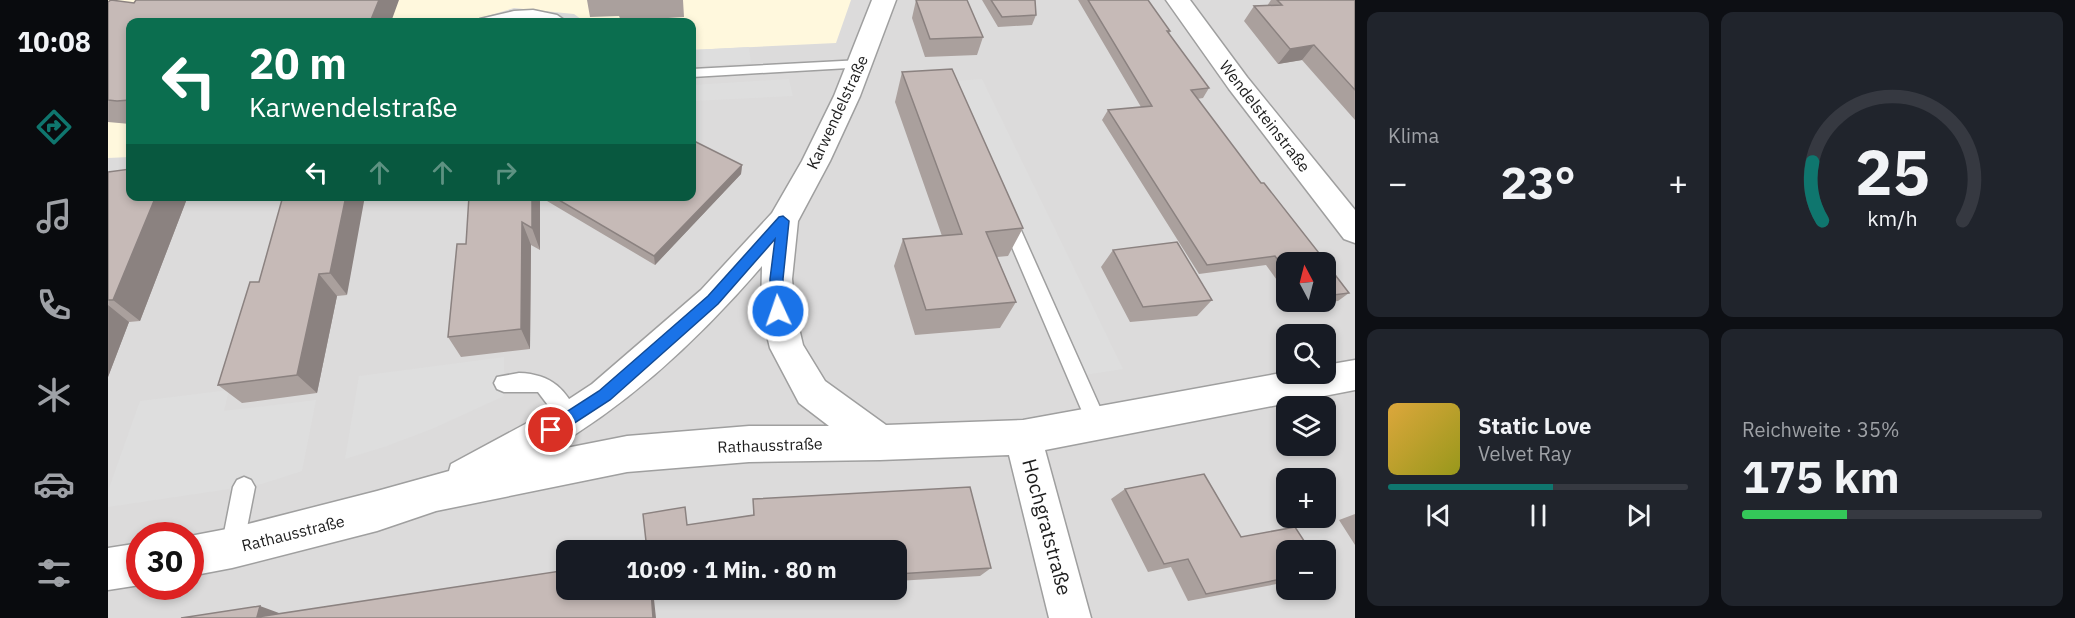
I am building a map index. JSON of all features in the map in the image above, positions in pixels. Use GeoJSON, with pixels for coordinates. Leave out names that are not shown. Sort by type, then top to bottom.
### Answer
{"type":"FeatureCollection","features":[{"type":"Feature","properties":{"kind":"street","name":"Karwendelstraße"},"geometry":{"type":"LineString","coordinates":[[436,492],[570,419],[605,395],[713,300],[783,221],[816,161],[861,64],[884,0]]}},
{"type":"Feature","properties":{"kind":"street","name":"Wendelsteinstraße"},"geometry":{"type":"LineString","coordinates":[[1178,0],[1238,83],[1355,231]]}},
{"type":"Feature","properties":{"kind":"street","name":"Karwendelstraße"},"geometry":{"type":"LineString","coordinates":[[783,221],[776,279],[778,311],[787,348],[812,392],[880,443]]}},
{"type":"Feature","properties":{"kind":"street","name":"Rathausstraße"},"geometry":{"type":"LineString","coordinates":[[204,553],[377,511],[436,492],[627,454],[749,444],[880,443],[1023,437],[1355,375]]}},
{"type":"Feature","properties":{"kind":"street","name":"Hochgratstraße"},"geometry":{"type":"LineString","coordinates":[[1023,437],[1070,618]]}},
{"type":"Feature","properties":{"kind":"street"},"geometry":{"type":"LineString","coordinates":[[108,569],[126,566]]}},
{"type":"Feature","properties":{"kind":"lane"},"geometry":{"type":"LineString","coordinates":[[502,18],[519,14],[547,18]]}},
{"type":"Feature","properties":{"kind":"lane"},"geometry":{"type":"LineString","coordinates":[[696,74],[861,64]]}},
{"type":"Feature","properties":{"kind":"lane"},"geometry":{"type":"LineString","coordinates":[[999,199],[1097,423]]}},
{"type":"Feature","properties":{"kind":"lane"},"geometry":{"type":"LineString","coordinates":[[504,383],[533,380],[550,388],[570,419]]}},
{"type":"Feature","properties":{"kind":"lane"},"geometry":{"type":"LineString","coordinates":[[232,548],[244,487]]}},
{"type":"Feature","properties":{"kind":"shaded area"},"geometry":{"type":"Polygon","coordinates":[[[108,0],[1355,0],[1355,618],[108,618],[108,0]]]}},
{"type":"Feature","properties":{"kind":"shaded area"},"geometry":{"type":"Polygon","coordinates":[[[108,0],[851,0],[836,43],[696,50],[696,18],[580,18],[574,14],[514,8],[481,18],[126,18],[126,157],[108,158],[108,0]]]}},
{"type":"Feature","properties":{"kind":"shaded area"},"geometry":{"type":"Polygon","coordinates":[[[749,47],[751,63],[696,66],[696,50],[749,47]]]}},
{"type":"Feature","properties":{"kind":"shaded area"},"geometry":{"type":"Polygon","coordinates":[[[789,79],[793,96],[696,101],[696,85],[789,79]]]}},
{"type":"Feature","properties":{"kind":"shaded area"},"geometry":{"type":"Polygon","coordinates":[[[982,79],[1123,369],[1084,375],[954,81],[982,79]]]}},
{"type":"Feature","properties":{"kind":"shaded area"},"geometry":{"type":"Polygon","coordinates":[[[504,357],[504,396],[434,428],[345,459],[359,376],[504,357]]]}},
{"type":"Feature","properties":{"kind":"shaded area"},"geometry":{"type":"Polygon","coordinates":[[[229,390],[224,411],[316,400],[302,471],[262,484],[108,507],[108,491],[140,401],[229,390]]]}},
{"type":"Feature","properties":{"kind":"building"},"geometry":{"type":"Polygon","coordinates":[[[111,0],[134,3],[136,0],[379,0],[372,18],[126,18],[126,100],[117,101],[108,100],[108,2],[111,0]]]}},
{"type":"Feature","properties":{"kind":"building"},"geometry":{"type":"Polygon","coordinates":[[[916,0],[967,0],[983,37],[930,39],[916,0]]]}},
{"type":"Feature","properties":{"kind":"building"},"geometry":{"type":"Polygon","coordinates":[[[991,0],[1035,0],[1036,15],[1002,17],[991,0]]]}},
{"type":"Feature","properties":{"kind":"building"},"geometry":{"type":"Polygon","coordinates":[[[1088,0],[1148,0],[1170,31],[1167,31],[1209,88],[1191,90],[1261,183],[1264,183],[1318,252],[1276,252],[1276,257],[1207,265],[1108,110],[1152,106],[1088,0]]]}},
{"type":"Feature","properties":{"kind":"building"},"geometry":{"type":"Polygon","coordinates":[[[1277,0],[1355,0],[1355,90],[1314,45],[1290,49],[1254,6],[1282,5],[1277,0]]]}},
{"type":"Feature","properties":{"kind":"building"},"geometry":{"type":"Polygon","coordinates":[[[952,69],[1023,228],[986,232],[1016,302],[926,310],[903,239],[962,234],[902,72],[952,69]]]}},
{"type":"Feature","properties":{"kind":"building"},"geometry":{"type":"Polygon","coordinates":[[[696,142],[742,165],[654,256],[560,201],[696,201],[696,142]]]}},
{"type":"Feature","properties":{"kind":"building"},"geometry":{"type":"Polygon","coordinates":[[[126,170],[126,201],[154,201],[113,300],[108,300],[108,172],[126,170]]]}},
{"type":"Feature","properties":{"kind":"building"},"geometry":{"type":"Polygon","coordinates":[[[282,201],[345,201],[330,273],[319,274],[297,375],[218,385],[250,282],[259,282],[282,201]]]}},
{"type":"Feature","properties":{"kind":"building"},"geometry":{"type":"Polygon","coordinates":[[[469,201],[532,201],[532,228],[522,222],[521,329],[448,337],[457,244],[466,244],[469,201]]]}},
{"type":"Feature","properties":{"kind":"building"},"geometry":{"type":"Polygon","coordinates":[[[1177,242],[1212,300],[1143,307],[1113,250],[1177,242]]]}},
{"type":"Feature","properties":{"kind":"building"},"geometry":{"type":"Polygon","coordinates":[[[1336,276],[1349,293],[1336,295],[1336,276]]]}},
{"type":"Feature","properties":{"kind":"building"},"geometry":{"type":"Polygon","coordinates":[[[1204,474],[1241,537],[1296,528],[1303,540],[1276,540],[1276,580],[1206,594],[1188,559],[1164,564],[1125,489],[1204,474]]]}},
{"type":"Feature","properties":{"kind":"building"},"geometry":{"type":"Polygon","coordinates":[[[970,487],[991,568],[907,573],[907,540],[646,540],[643,514],[685,507],[687,525],[754,515],[753,499],[970,487]]]}},
{"type":"Feature","properties":{"kind":"building"},"geometry":{"type":"Polygon","coordinates":[[[556,572],[556,600],[652,600],[653,618],[181,618],[260,606],[257,617],[556,572]]]}},
{"type":"Feature","properties":{"kind":"route"},"geometry":{"type":"LineString","coordinates":[[551,430],[605,395],[713,300],[783,221],[776,279],[778,311]]}}]}
